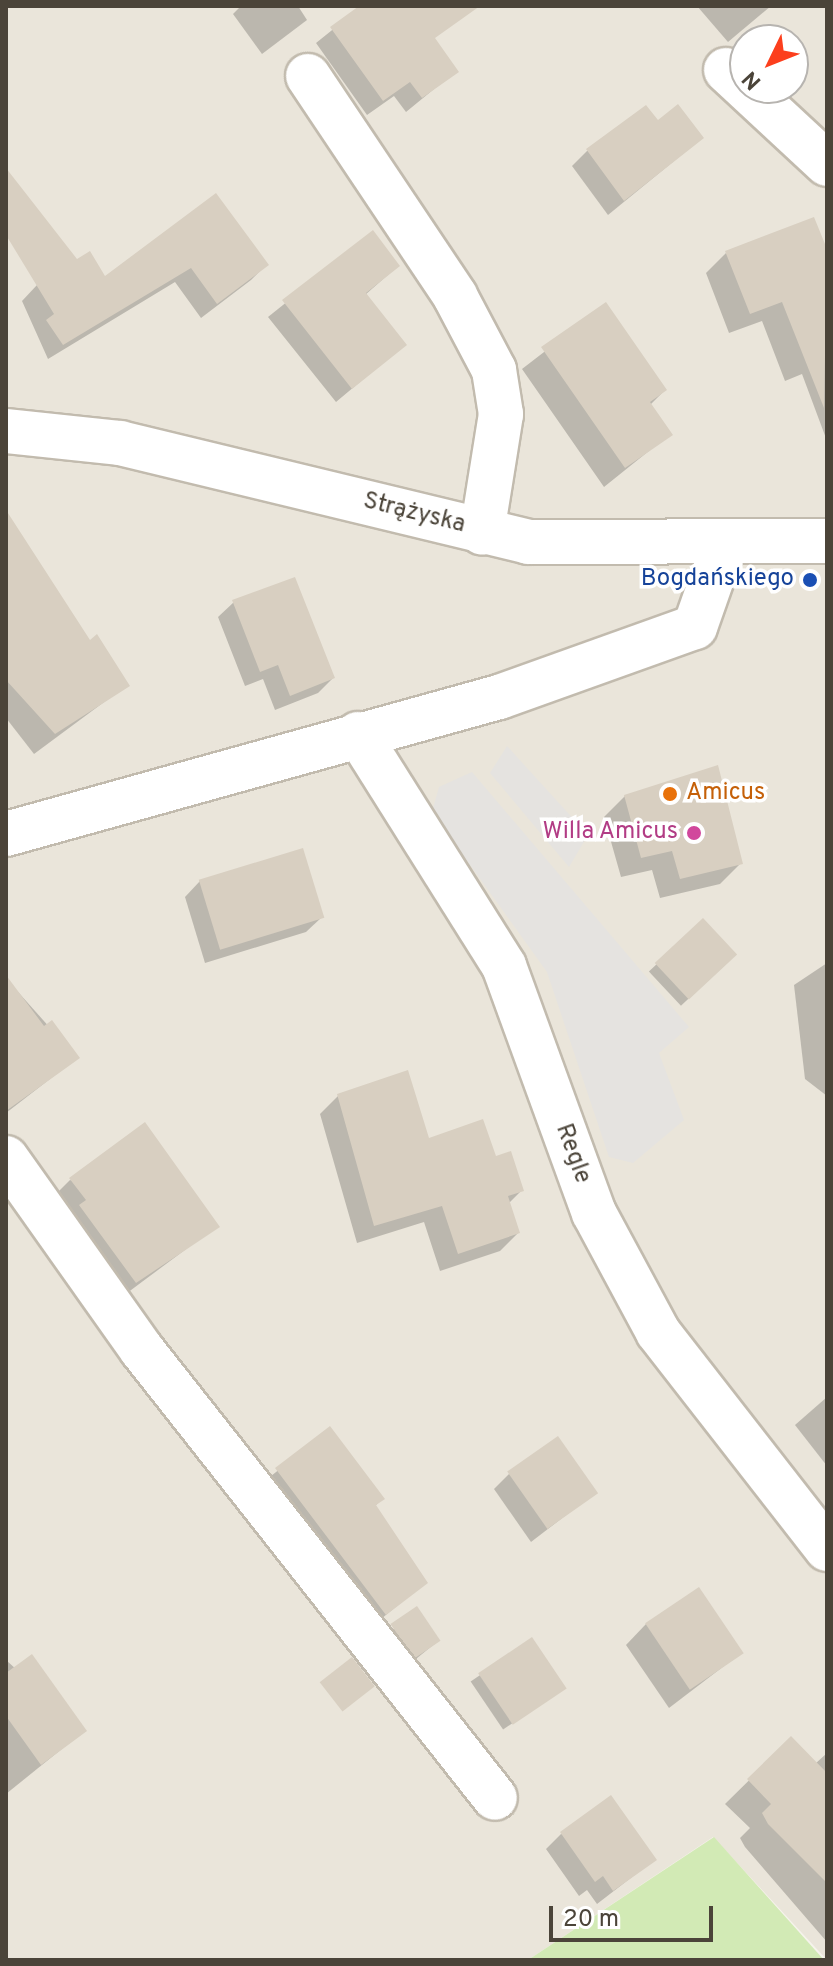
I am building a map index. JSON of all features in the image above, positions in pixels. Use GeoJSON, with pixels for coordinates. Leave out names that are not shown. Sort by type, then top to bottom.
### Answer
{"type":"FeatureCollection","features":[{"type":"Feature","properties":{"kind":"street"},"geometry":{"type":"LineString","coordinates":[[726,70],[827,164]]}},
{"type":"Feature","properties":{"kind":"street"},"geometry":{"type":"LineString","coordinates":[[308,76],[455,296],[494,370],[501,414],[482,532]]}},
{"type":"Feature","properties":{"kind":"street","name":"Strążyska"},"geometry":{"type":"LineString","coordinates":[[6,431],[120,443],[482,532],[576,545],[827,541]]}},
{"type":"Feature","properties":{"kind":"street"},"geometry":{"type":"LineString","coordinates":[[6,834],[499,697],[695,627],[724,544]]}},
{"type":"Feature","properties":{"kind":"street","name":"Regle"},"geometry":{"type":"LineString","coordinates":[[358,734],[504,966],[594,1213],[658,1332],[827,1549]]}},
{"type":"Feature","properties":{"kind":"street"},"geometry":{"type":"LineString","coordinates":[[6,1158],[142,1350],[495,1798]]}},
{"type":"Feature","properties":{"kind":"shaded area"},"geometry":{"type":"Polygon","coordinates":[[[6,6],[827,6],[827,1960],[713,1837],[528,1960],[6,1960],[6,6]]]}},
{"type":"Feature","properties":{"kind":"shaded area"},"geometry":{"type":"Polygon","coordinates":[[[507,746],[588,835],[569,867],[490,773],[507,746]]]}},
{"type":"Feature","properties":{"kind":"shaded area"},"geometry":{"type":"Polygon","coordinates":[[[472,772],[689,1027],[659,1053],[684,1120],[633,1163],[609,1157],[547,972],[432,812],[439,787],[472,772]]]}},
{"type":"Feature","properties":{"kind":"green space"},"geometry":{"type":"Polygon","coordinates":[[[714,1837],[824,1960],[528,1960],[714,1837]]]}},
{"type":"Feature","properties":{"kind":"building"},"geometry":{"type":"Polygon","coordinates":[[[359,6],[480,6],[435,38],[459,72],[422,98],[410,82],[383,101],[330,27],[359,6]]]}},
{"type":"Feature","properties":{"kind":"building"},"geometry":{"type":"Polygon","coordinates":[[[678,104],[704,138],[624,201],[586,149],[646,105],[658,120],[678,104]]]}},
{"type":"Feature","properties":{"kind":"building"},"geometry":{"type":"Polygon","coordinates":[[[6,168],[77,259],[90,251],[105,276],[216,193],[269,265],[217,304],[191,268],[63,345],[46,320],[54,314],[6,235],[6,168]]]}},
{"type":"Feature","properties":{"kind":"building"},"geometry":{"type":"Polygon","coordinates":[[[814,217],[827,249],[824,408],[782,302],[750,314],[725,251],[814,217]]]}},
{"type":"Feature","properties":{"kind":"building"},"geometry":{"type":"Polygon","coordinates":[[[373,230],[400,266],[366,293],[407,345],[352,389],[282,300],[373,230]]]}},
{"type":"Feature","properties":{"kind":"building"},"geometry":{"type":"Polygon","coordinates":[[[606,302],[667,390],[650,402],[673,435],[625,468],[541,347],[606,302]]]}},
{"type":"Feature","properties":{"kind":"building"},"geometry":{"type":"Polygon","coordinates":[[[6,510],[90,640],[97,634],[130,686],[55,734],[6,680],[6,510]]]}},
{"type":"Feature","properties":{"kind":"building"},"geometry":{"type":"Polygon","coordinates":[[[295,577],[335,678],[290,696],[278,665],[260,672],[232,600],[295,577]]]}},
{"type":"Feature","properties":{"kind":"building"},"geometry":{"type":"Polygon","coordinates":[[[718,765],[743,864],[680,879],[672,851],[641,858],[624,795],[718,765]]]}},
{"type":"Feature","properties":{"kind":"building"},"geometry":{"type":"Polygon","coordinates":[[[303,848],[324,918],[220,950],[199,880],[303,848]]]}},
{"type":"Feature","properties":{"kind":"building"},"geometry":{"type":"Polygon","coordinates":[[[703,918],[737,955],[689,1000],[655,963],[703,918]]]}},
{"type":"Feature","properties":{"kind":"building"},"geometry":{"type":"Polygon","coordinates":[[[6,975],[44,1026],[52,1020],[80,1058],[6,1111],[6,975]]]}},
{"type":"Feature","properties":{"kind":"building"},"geometry":{"type":"Polygon","coordinates":[[[408,1070],[429,1138],[483,1119],[496,1156],[511,1151],[524,1191],[508,1196],[520,1233],[458,1254],[442,1206],[374,1226],[337,1094],[408,1070]]]}},
{"type":"Feature","properties":{"kind":"building"},"geometry":{"type":"Polygon","coordinates":[[[145,1122],[220,1227],[136,1283],[79,1205],[86,1200],[69,1178],[145,1122]]]}},
{"type":"Feature","properties":{"kind":"building"},"geometry":{"type":"Polygon","coordinates":[[[330,1426],[385,1499],[376,1505],[428,1583],[386,1615],[275,1468],[330,1426]]]}},
{"type":"Feature","properties":{"kind":"building"},"geometry":{"type":"Polygon","coordinates":[[[558,1436],[598,1493],[547,1529],[507,1472],[558,1436]]]}},
{"type":"Feature","properties":{"kind":"building"},"geometry":{"type":"Polygon","coordinates":[[[699,1587],[744,1653],[690,1690],[645,1623],[699,1587]]]}},
{"type":"Feature","properties":{"kind":"building"},"geometry":{"type":"Polygon","coordinates":[[[417,1606],[440,1641],[414,1659],[390,1624],[417,1606]]]}},
{"type":"Feature","properties":{"kind":"building"},"geometry":{"type":"Polygon","coordinates":[[[532,1637],[567,1688],[513,1725],[478,1673],[532,1637]]]}},
{"type":"Feature","properties":{"kind":"building"},"geometry":{"type":"Polygon","coordinates":[[[32,1654],[87,1731],[41,1765],[6,1716],[6,1673],[32,1654]]]}},
{"type":"Feature","properties":{"kind":"building"},"geometry":{"type":"Polygon","coordinates":[[[352,1657],[375,1686],[342,1711],[320,1682],[352,1657]]]}},
{"type":"Feature","properties":{"kind":"building"},"geometry":{"type":"Polygon","coordinates":[[[791,1736],[827,1773],[827,1883],[768,1824],[762,1813],[771,1804],[747,1779],[791,1736]]]}},
{"type":"Feature","properties":{"kind":"building"},"geometry":{"type":"Polygon","coordinates":[[[611,1795],[657,1860],[613,1891],[603,1876],[595,1882],[560,1832],[611,1795]]]}},
{"type":"Feature","properties":{"kind":"place","name":"Bogdańskiego"},"geometry":{"type":"Point","coordinates":[810,580]}},
{"type":"Feature","properties":{"kind":"place","name":"Amicus"},"geometry":{"type":"Point","coordinates":[670,794]}},
{"type":"Feature","properties":{"kind":"place","name":"Willa Amicus"},"geometry":{"type":"Point","coordinates":[694,833]}}]}
